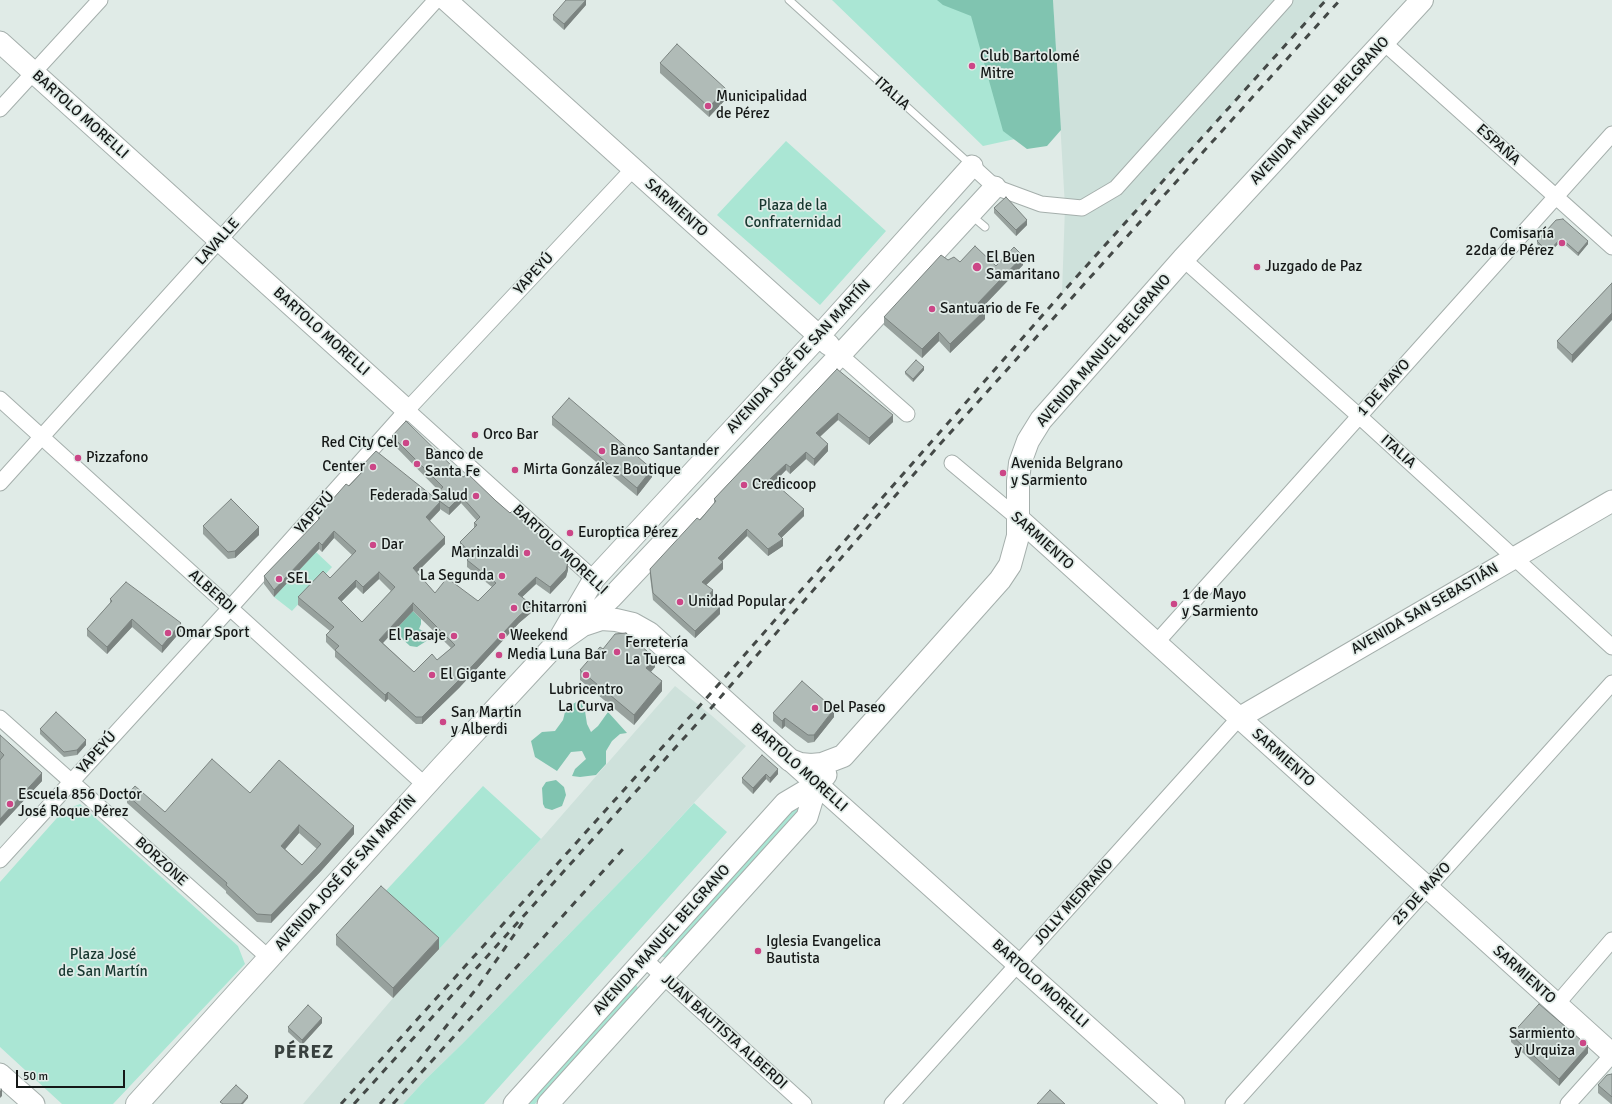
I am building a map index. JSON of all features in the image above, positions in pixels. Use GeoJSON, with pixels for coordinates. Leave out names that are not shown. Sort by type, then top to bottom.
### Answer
{"type":"FeatureCollection","features":[{"type":"Feature","properties":{"kind":"main road","name":"AVENIDA MANUEL BELGRANO"},"geometry":{"type":"LineString","coordinates":[[790,760],[800,764],[811,765],[822,764],[843,756],[1000,580],[1010,565],[1018,536],[1018,481],[1020,463],[1028,441],[1041,420],[1183,259],[1422,0]]}},
{"type":"Feature","properties":{"kind":"main road"},"geometry":{"type":"LineString","coordinates":[[583,625],[601,620],[616,620],[633,624]]}},
{"type":"Feature","properties":{"kind":"main road","name":"BARTOLO MORELLI"},"geometry":{"type":"LineString","coordinates":[[633,624],[649,633],[790,760]]}},
{"type":"Feature","properties":{"kind":"main road","name":"AVENIDA JOSÉ DE SAN MARTÍN"},"geometry":{"type":"LineString","coordinates":[[138,1104],[425,785],[556,644],[583,625]]}},
{"type":"Feature","properties":{"kind":"street"},"geometry":{"type":"LineString","coordinates":[[0,109],[100,0]]}},
{"type":"Feature","properties":{"kind":"street","name":"LAVALLE"},"geometry":{"type":"LineString","coordinates":[[0,483],[436,0]]}},
{"type":"Feature","properties":{"kind":"street","name":"SARMIENTO"},"geometry":{"type":"LineString","coordinates":[[446,0],[907,414]]}},
{"type":"Feature","properties":{"kind":"street"},"geometry":{"type":"LineString","coordinates":[[995,187],[1041,204],[1082,208],[1116,188],[1285,0]]}},
{"type":"Feature","properties":{"kind":"street","name":"BARTOLO MORELLI"},"geometry":{"type":"LineString","coordinates":[[0,42],[594,579],[633,624]]}},
{"type":"Feature","properties":{"kind":"street","name":"ESPAÑA"},"geometry":{"type":"LineString","coordinates":[[1384,42],[1612,247]]}},
{"type":"Feature","properties":{"kind":"street","name":"1 DE MAYO"},"geometry":{"type":"LineString","coordinates":[[1156,643],[1612,134]]}},
{"type":"Feature","properties":{"kind":"street","name":"ITALIA"},"geometry":{"type":"LineString","coordinates":[[972,166],[995,187]]}},
{"type":"Feature","properties":{"kind":"street","name":"AVENIDA JOSÉ DE SAN MARTÍN"},"geometry":{"type":"LineString","coordinates":[[556,644],[594,579],[819,336],[972,166]]}},
{"type":"Feature","properties":{"kind":"street","name":"YAPEYÚ"},"geometry":{"type":"LineString","coordinates":[[0,860],[230,608],[407,410],[633,169]]}},
{"type":"Feature","properties":{"kind":"street","name":"AVENIDA JOSÉ DE SAN MARTÍN"},"geometry":{"type":"LineString","coordinates":[[583,625],[611,598],[840,355],[978,221],[995,187]]}},
{"type":"Feature","properties":{"kind":"street","name":"ITALIA"},"geometry":{"type":"LineString","coordinates":[[1183,259],[1359,416],[1612,647]]}},
{"type":"Feature","properties":{"kind":"street","name":"ALBERDI"},"geometry":{"type":"LineString","coordinates":[[0,399],[425,785]]}},
{"type":"Feature","properties":{"kind":"street","name":"SARMIENTO"},"geometry":{"type":"LineString","coordinates":[[952,463],[1019,519],[1612,1055]]}},
{"type":"Feature","properties":{"kind":"street","name":"AVENIDA SAN SEBASTIÁN"},"geometry":{"type":"LineString","coordinates":[[1239,718],[1612,501]]}},
{"type":"Feature","properties":{"kind":"street","name":"25 DE MAYO"},"geometry":{"type":"LineString","coordinates":[[1233,1104],[1612,683]]}},
{"type":"Feature","properties":{"kind":"street","name":"BORZONE"},"geometry":{"type":"LineString","coordinates":[[0,718],[268,958]]}},
{"type":"Feature","properties":{"kind":"street","name":"JOLLY MEDRANO"},"geometry":{"type":"LineString","coordinates":[[892,1104],[1239,718]]}},
{"type":"Feature","properties":{"kind":"street","name":"AVENIDA MANUEL BELGRANO"},"geometry":{"type":"LineString","coordinates":[[514,1104],[785,803],[817,784],[843,756]]}},
{"type":"Feature","properties":{"kind":"street","name":"BARTOLO MORELLI"},"geometry":{"type":"LineString","coordinates":[[790,760],[1174,1104]]}},
{"type":"Feature","properties":{"kind":"street","name":"AVENIDA MANUEL BELGRANO"},"geometry":{"type":"LineString","coordinates":[[548,1104],[807,817],[817,784]]}},
{"type":"Feature","properties":{"kind":"street"},"geometry":{"type":"LineString","coordinates":[[1557,1004],[1612,940]]}},
{"type":"Feature","properties":{"kind":"street","name":"JUAN BAUTISTA ALBERDI"},"geometry":{"type":"LineString","coordinates":[[644,960],[804,1104]]}},
{"type":"Feature","properties":{"kind":"street"},"geometry":{"type":"LineString","coordinates":[[1568,1104],[1612,1055]]}},
{"type":"Feature","properties":{"kind":"street"},"geometry":{"type":"LineString","coordinates":[[0,1074],[34,1104]]}},
{"type":"Feature","properties":{"kind":"lane","name":"ITALIA"},"geometry":{"type":"LineString","coordinates":[[789,0],[972,166]]}},
{"type":"Feature","properties":{"kind":"shaded area"},"geometry":{"type":"Polygon","coordinates":[[[1053,0],[1326,0],[1062,293],[1065,207],[1053,0]]]}},
{"type":"Feature","properties":{"kind":"shaded area"},"geometry":{"type":"Polygon","coordinates":[[[675,686],[746,746],[646,855],[403,1104],[303,1104],[393,998],[541,839],[675,686]]]}},
{"type":"Feature","properties":{"kind":"green space","name":"Club Bartolomé Mitre"},"geometry":{"type":"Polygon","coordinates":[[[832,0],[1039,0],[1047,132],[983,146],[832,0]]]}},
{"type":"Feature","properties":{"kind":"green space"},"geometry":{"type":"Polygon","coordinates":[[[937,0],[1053,0],[1061,130],[1047,146],[1027,149],[1003,131],[971,16],[943,5],[937,0]]]}},
{"type":"Feature","properties":{"kind":"green space","name":"Plaza de la Confraternidad"},"geometry":{"type":"Polygon","coordinates":[[[786,141],[886,231],[820,305],[717,215],[786,141]]]}},
{"type":"Feature","properties":{"kind":"green space"},"geometry":{"type":"Polygon","coordinates":[[[316,552],[332,567],[292,611],[274,597],[316,552]]]}},
{"type":"Feature","properties":{"kind":"green space"},"geometry":{"type":"Polygon","coordinates":[[[413,611],[421,619],[419,629],[428,633],[428,640],[417,647],[410,646],[398,635],[396,629],[413,611]]]}},
{"type":"Feature","properties":{"kind":"green space"},"geometry":{"type":"Polygon","coordinates":[[[580,700],[591,732],[598,726],[608,712],[627,733],[620,734],[612,741],[606,751],[606,764],[596,775],[580,777],[572,776],[575,769],[586,759],[582,751],[571,752],[557,771],[535,757],[531,741],[542,732],[555,731],[563,720],[566,708],[580,700]]]}},
{"type":"Feature","properties":{"kind":"green space"},"geometry":{"type":"Polygon","coordinates":[[[556,780],[564,787],[566,795],[562,806],[552,810],[545,808],[543,804],[542,788],[546,782],[556,780]]]}},
{"type":"Feature","properties":{"kind":"green space"},"geometry":{"type":"Polygon","coordinates":[[[483,786],[541,839],[439,949],[381,896],[483,786]]]}},
{"type":"Feature","properties":{"kind":"green space"},"geometry":{"type":"Polygon","coordinates":[[[694,803],[727,832],[484,1104],[403,1104],[646,855],[694,803]]]}},
{"type":"Feature","properties":{"kind":"green space","name":"Plaza José de San Martín"},"geometry":{"type":"Polygon","coordinates":[[[80,804],[238,946],[245,964],[113,1104],[62,1104],[0,1047],[0,882],[64,810],[80,804]]]}},
{"type":"Feature","properties":{"kind":"green space"},"geometry":{"type":"Polygon","coordinates":[[[792,805],[799,806],[800,809],[666,958],[661,956],[792,805]]]}},
{"type":"Feature","properties":{"kind":"green space"},"geometry":{"type":"Polygon","coordinates":[[[635,983],[638,988],[637,991],[535,1104],[522,1104],[635,983]]]}},
{"type":"Feature","properties":{"kind":"building"},"geometry":{"type":"Polygon","coordinates":[[[566,0],[586,0],[564,24],[553,15],[566,0]]]}},
{"type":"Feature","properties":{"kind":"building"},"geometry":{"type":"Polygon","coordinates":[[[677,44],[726,89],[709,107],[660,63],[677,44]]]}},
{"type":"Feature","properties":{"kind":"building"},"geometry":{"type":"Polygon","coordinates":[[[1006,197],[1027,220],[1016,230],[994,208],[1006,197]]]}},
{"type":"Feature","properties":{"kind":"building"},"geometry":{"type":"Polygon","coordinates":[[[1563,219],[1588,241],[1578,253],[1561,238],[1548,252],[1537,241],[1556,220],[1563,219]]]}},
{"type":"Feature","properties":{"kind":"building"},"geometry":{"type":"Polygon","coordinates":[[[975,246],[996,266],[1014,247],[1023,256],[978,303],[985,310],[950,344],[939,332],[922,349],[884,317],[941,255],[948,260],[954,257],[960,262],[975,246]]]}},
{"type":"Feature","properties":{"kind":"building"},"geometry":{"type":"Polygon","coordinates":[[[1612,283],[1612,313],[1572,355],[1557,341],[1612,283]]]}},
{"type":"Feature","properties":{"kind":"building"},"geometry":{"type":"Polygon","coordinates":[[[916,360],[924,367],[913,379],[905,372],[916,360]]]}},
{"type":"Feature","properties":{"kind":"building"},"geometry":{"type":"Polygon","coordinates":[[[837,369],[893,415],[869,438],[838,413],[816,433],[828,444],[814,459],[806,452],[790,467],[786,464],[770,479],[804,509],[778,534],[783,539],[768,549],[747,529],[718,558],[723,562],[702,582],[713,590],[707,597],[720,607],[695,631],[653,593],[650,569],[697,518],[700,520],[716,501],[714,499],[837,369]]]}},
{"type":"Feature","properties":{"kind":"building","name":"Banco Santander"},"geometry":{"type":"Polygon","coordinates":[[[569,398],[652,469],[637,488],[552,417],[569,398]]]}},
{"type":"Feature","properties":{"kind":"building"},"geometry":{"type":"Polygon","coordinates":[[[406,421],[463,477],[468,474],[496,501],[510,513],[512,511],[568,562],[566,570],[550,587],[536,577],[518,594],[532,605],[519,616],[422,717],[416,717],[388,692],[385,695],[335,650],[339,646],[326,635],[334,627],[298,597],[323,571],[330,578],[356,551],[334,531],[322,545],[319,542],[274,590],[264,576],[320,518],[318,516],[346,484],[349,486],[364,470],[361,467],[376,451],[440,502],[426,517],[445,537],[413,568],[435,593],[447,578],[478,601],[496,583],[467,560],[472,555],[460,542],[477,525],[474,523],[480,517],[461,496],[449,508],[434,497],[443,487],[392,436],[406,421]],[[379,572],[363,587],[356,580],[338,598],[362,622],[395,587],[379,572]],[[413,603],[379,640],[414,672],[432,654],[437,660],[455,645],[413,603]]]}},
{"type":"Feature","properties":{"kind":"building"},"geometry":{"type":"Polygon","coordinates":[[[231,499],[259,527],[235,551],[228,552],[203,526],[231,499]]]}},
{"type":"Feature","properties":{"kind":"building"},"geometry":{"type":"Polygon","coordinates":[[[126,582],[181,623],[162,646],[132,619],[107,647],[87,629],[112,601],[110,599],[126,582]]]}},
{"type":"Feature","properties":{"kind":"building"},"geometry":{"type":"Polygon","coordinates":[[[626,633],[655,658],[646,668],[662,681],[634,715],[580,670],[600,647],[603,649],[615,634],[626,633]]]}},
{"type":"Feature","properties":{"kind":"building"},"geometry":{"type":"Polygon","coordinates":[[[802,681],[834,709],[814,735],[808,735],[785,718],[782,721],[773,713],[802,681]]]}},
{"type":"Feature","properties":{"kind":"building"},"geometry":{"type":"Polygon","coordinates":[[[56,712],[86,740],[77,750],[64,752],[40,729],[56,712]]]}},
{"type":"Feature","properties":{"kind":"building","name":"Escuela 856 Doctor José Roque Pérez"},"geometry":{"type":"Polygon","coordinates":[[[0,735],[42,773],[0,819],[0,760],[4,755],[0,751],[0,735]]]}},
{"type":"Feature","properties":{"kind":"building"},"geometry":{"type":"Polygon","coordinates":[[[762,755],[778,769],[770,778],[766,774],[753,788],[742,778],[762,755]]]}},
{"type":"Feature","properties":{"kind":"building"},"geometry":{"type":"Polygon","coordinates":[[[212,759],[250,793],[279,760],[354,826],[271,915],[257,914],[226,885],[227,883],[127,795],[135,786],[165,812],[212,759]],[[299,825],[281,846],[302,865],[321,844],[299,825]]]}},
{"type":"Feature","properties":{"kind":"building"},"geometry":{"type":"Polygon","coordinates":[[[381,886],[439,938],[393,988],[336,935],[381,886]]]}},
{"type":"Feature","properties":{"kind":"building"},"geometry":{"type":"Polygon","coordinates":[[[1539,1004],[1588,1046],[1559,1079],[1511,1035],[1539,1004]]]}},
{"type":"Feature","properties":{"kind":"building"},"geometry":{"type":"Polygon","coordinates":[[[308,1005],[322,1018],[302,1040],[288,1027],[308,1005]]]}},
{"type":"Feature","properties":{"kind":"building"},"geometry":{"type":"Polygon","coordinates":[[[1612,1074],[1612,1097],[1598,1085],[1607,1075],[1612,1074]]]}},
{"type":"Feature","properties":{"kind":"building"},"geometry":{"type":"Polygon","coordinates":[[[236,1085],[248,1096],[241,1104],[223,1104],[220,1102],[236,1085]]]}},
{"type":"Feature","properties":{"kind":"building"},"geometry":{"type":"Polygon","coordinates":[[[1050,1090],[1065,1104],[1037,1104],[1050,1090]]]}},
{"type":"Feature","properties":{"kind":"railway"},"geometry":{"type":"LineString","coordinates":[[341,1104],[704,701],[1062,293],[1326,0]]}},
{"type":"Feature","properties":{"kind":"railway"},"geometry":{"type":"LineString","coordinates":[[354,1104],[712,707],[941,443],[1340,0]]}},
{"type":"Feature","properties":{"kind":"railway"},"geometry":{"type":"LineString","coordinates":[[393,1104],[624,848]]}},
{"type":"Feature","properties":{"kind":"railway"},"geometry":{"type":"LineString","coordinates":[[380,1104],[419,1060],[477,988],[523,922]]}},
{"type":"Feature","properties":{"kind":"place","name":"Club Bartolomé Mitre"},"geometry":{"type":"Point","coordinates":[972,66]}},
{"type":"Feature","properties":{"kind":"place","name":"Municipalidad de Pérez"},"geometry":{"type":"Point","coordinates":[708,106]}},
{"type":"Feature","properties":{"kind":"place","name":"Comisaría 22da de Pérez"},"geometry":{"type":"Point","coordinates":[1562,243]}},
{"type":"Feature","properties":{"kind":"place","name":"El Buen Samaritano"},"geometry":{"type":"Point","coordinates":[977,267]}},
{"type":"Feature","properties":{"kind":"place","name":"Juzgado de Paz"},"geometry":{"type":"Point","coordinates":[1257,267]}},
{"type":"Feature","properties":{"kind":"place","name":"Santuario de Fe"},"geometry":{"type":"Point","coordinates":[932,309]}},
{"type":"Feature","properties":{"kind":"place","name":"Orco Bar"},"geometry":{"type":"Point","coordinates":[475,435]}},
{"type":"Feature","properties":{"kind":"place","name":"Red City Cel"},"geometry":{"type":"Point","coordinates":[406,443]}},
{"type":"Feature","properties":{"kind":"place","name":"Banco Santander"},"geometry":{"type":"Point","coordinates":[602,451]}},
{"type":"Feature","properties":{"kind":"place","name":"Pizzafono"},"geometry":{"type":"Point","coordinates":[78,458]}},
{"type":"Feature","properties":{"kind":"place","name":"Banco de Santa Fe"},"geometry":{"type":"Point","coordinates":[417,464]}},
{"type":"Feature","properties":{"kind":"place","name":"Center"},"geometry":{"type":"Point","coordinates":[373,467]}},
{"type":"Feature","properties":{"kind":"place","name":"Mirta González Boutique"},"geometry":{"type":"Point","coordinates":[515,470]}},
{"type":"Feature","properties":{"kind":"place","name":"Avenida Belgrano y Sarmiento"},"geometry":{"type":"Point","coordinates":[1003,473]}},
{"type":"Feature","properties":{"kind":"place","name":"Credicoop"},"geometry":{"type":"Point","coordinates":[744,485]}},
{"type":"Feature","properties":{"kind":"place","name":"Federada Salud"},"geometry":{"type":"Point","coordinates":[476,496]}},
{"type":"Feature","properties":{"kind":"place","name":"Europtica Pérez"},"geometry":{"type":"Point","coordinates":[570,533]}},
{"type":"Feature","properties":{"kind":"place","name":"Dar"},"geometry":{"type":"Point","coordinates":[373,545]}},
{"type":"Feature","properties":{"kind":"place","name":"Marinzaldi"},"geometry":{"type":"Point","coordinates":[527,553]}},
{"type":"Feature","properties":{"kind":"place","name":"La Segunda"},"geometry":{"type":"Point","coordinates":[502,576]}},
{"type":"Feature","properties":{"kind":"place","name":"SEL"},"geometry":{"type":"Point","coordinates":[279,579]}},
{"type":"Feature","properties":{"kind":"place","name":"Unidad Popular"},"geometry":{"type":"Point","coordinates":[680,602]}},
{"type":"Feature","properties":{"kind":"place","name":"1 de Mayo y Sarmiento"},"geometry":{"type":"Point","coordinates":[1174,604]}},
{"type":"Feature","properties":{"kind":"place","name":"Chitarroni"},"geometry":{"type":"Point","coordinates":[514,608]}},
{"type":"Feature","properties":{"kind":"place","name":"Omar Sport"},"geometry":{"type":"Point","coordinates":[168,633]}},
{"type":"Feature","properties":{"kind":"place","name":"El Pasaje"},"geometry":{"type":"Point","coordinates":[454,636]}},
{"type":"Feature","properties":{"kind":"place","name":"Weekend"},"geometry":{"type":"Point","coordinates":[502,636]}},
{"type":"Feature","properties":{"kind":"place","name":"Ferretería La Tuerca"},"geometry":{"type":"Point","coordinates":[617,652]}},
{"type":"Feature","properties":{"kind":"place","name":"Media Luna Bar"},"geometry":{"type":"Point","coordinates":[499,655]}},
{"type":"Feature","properties":{"kind":"place","name":"El Gigante"},"geometry":{"type":"Point","coordinates":[432,675]}},
{"type":"Feature","properties":{"kind":"place","name":"Lubricentro La Curva"},"geometry":{"type":"Point","coordinates":[586,675]}},
{"type":"Feature","properties":{"kind":"place","name":"Del Paseo"},"geometry":{"type":"Point","coordinates":[815,708]}},
{"type":"Feature","properties":{"kind":"place","name":"San Martín y Alberdi"},"geometry":{"type":"Point","coordinates":[443,722]}},
{"type":"Feature","properties":{"kind":"place","name":"Escuela 856 Doctor José Roque Pérez"},"geometry":{"type":"Point","coordinates":[10,804]}},
{"type":"Feature","properties":{"kind":"place","name":"Iglesia Evangelica Bautista"},"geometry":{"type":"Point","coordinates":[758,951]}},
{"type":"Feature","properties":{"kind":"place","name":"Sarmiento y Urquiza"},"geometry":{"type":"Point","coordinates":[1583,1043]}},
{"type":"Feature","properties":{"kind":"district","name":"PÉREZ"},"geometry":{"type":"Point","coordinates":[304,1053]}}]}
